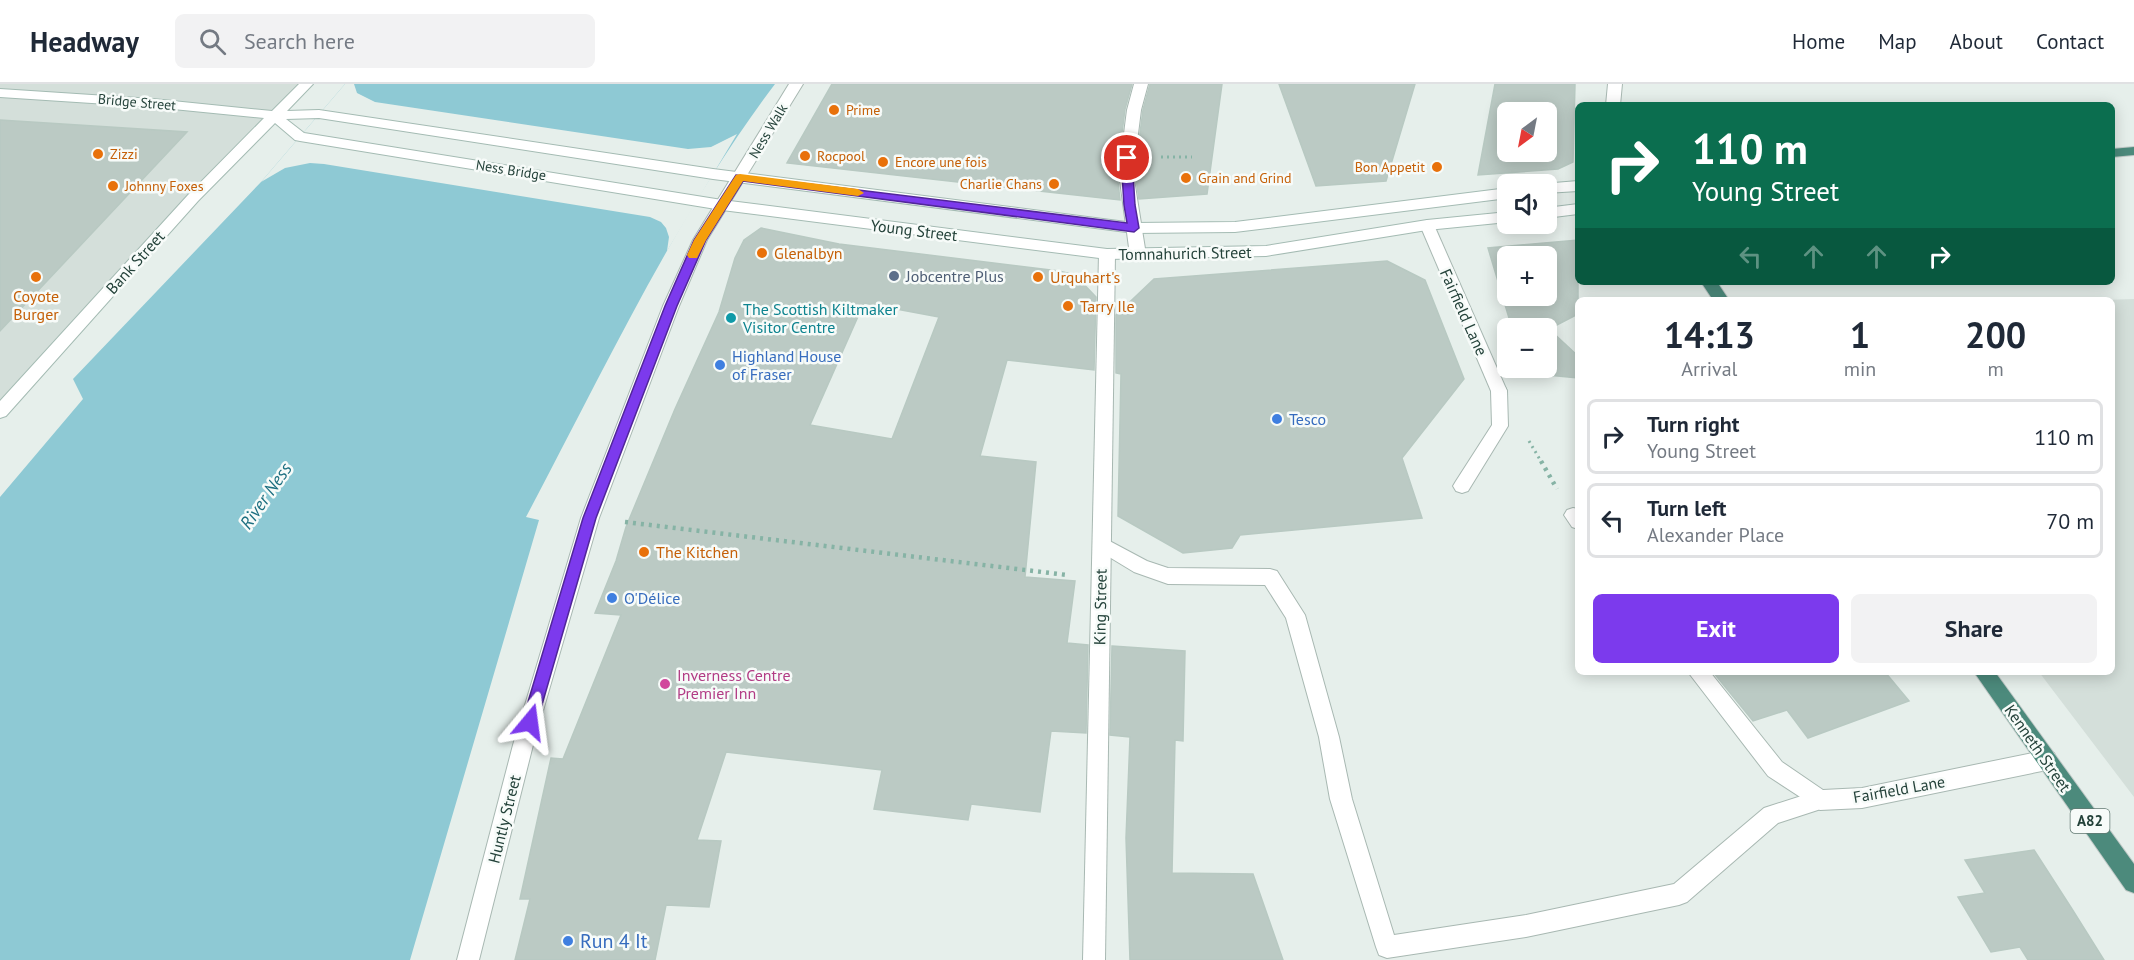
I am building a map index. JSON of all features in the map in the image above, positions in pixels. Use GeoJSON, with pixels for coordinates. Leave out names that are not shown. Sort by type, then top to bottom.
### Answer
{"type":"FeatureCollection","features":[{"type":"Feature","properties":{"kind":"highway"},"geometry":{"type":"LineString","coordinates":[[2115,153],[2134,151]]}},
{"type":"Feature","properties":{"kind":"highway","name":"Kenneth Street"},"geometry":{"type":"LineString","coordinates":[[1986,675],[2134,882]]}},
{"type":"Feature","properties":{"kind":"main road","name":"Bank Street"},"geometry":{"type":"LineString","coordinates":[[0,412],[193,198],[306,84]]}},
{"type":"Feature","properties":{"kind":"main road","name":"Ness Walk"},"geometry":{"type":"LineString","coordinates":[[740,177],[796,84]]}},
{"type":"Feature","properties":{"kind":"main road"},"geometry":{"type":"LineString","coordinates":[[1138,255],[1129,205],[1127,158],[1134,110],[1141,84]]}},
{"type":"Feature","properties":{"kind":"main road"},"geometry":{"type":"LineString","coordinates":[[1613,102],[1615,84]]}},
{"type":"Feature","properties":{"kind":"main road","name":"Bridge Street"},"geometry":{"type":"LineString","coordinates":[[0,93],[153,103],[273,115]]}},
{"type":"Feature","properties":{"kind":"main road","name":"Ness Bridge"},"geometry":{"type":"LineString","coordinates":[[273,115],[319,114],[740,177]]}},
{"type":"Feature","properties":{"kind":"main road","name":"Ness Bridge"},"geometry":{"type":"LineString","coordinates":[[273,115],[300,137],[722,206]]}},
{"type":"Feature","properties":{"kind":"main road","name":"Huntly Street"},"geometry":{"type":"LineString","coordinates":[[468,960],[523,745],[590,518],[671,306],[700,240],[740,177]]}},
{"type":"Feature","properties":{"kind":"main road","name":"Young Street"},"geometry":{"type":"LineString","coordinates":[[740,177],[1110,226]]}},
{"type":"Feature","properties":{"kind":"main road"},"geometry":{"type":"LineString","coordinates":[[1557,187],[1575,186]]}},
{"type":"Feature","properties":{"kind":"main road","name":"Tomnahurich Street"},"geometry":{"type":"LineString","coordinates":[[1497,194],[1235,227],[1134,228],[1110,226],[1107,254],[1266,252],[1427,225],[1497,218]]}},
{"type":"Feature","properties":{"kind":"main road","name":"Young Street"},"geometry":{"type":"LineString","coordinates":[[722,206],[1107,254]]}},
{"type":"Feature","properties":{"kind":"main road"},"geometry":{"type":"LineString","coordinates":[[1557,212],[1575,209]]}},
{"type":"Feature","properties":{"kind":"main road","name":"Fairfield Lane"},"geometry":{"type":"LineString","coordinates":[[1427,225],[1499,391]]}},
{"type":"Feature","properties":{"kind":"main road","name":"King Street"},"geometry":{"type":"LineString","coordinates":[[1094,960],[1107,254]]}},
{"type":"Feature","properties":{"kind":"main road"},"geometry":{"type":"LineString","coordinates":[[1462,486],[1500,426],[1499,391]]}},
{"type":"Feature","properties":{"kind":"main road","name":"Fairfield Lane"},"geometry":{"type":"LineString","coordinates":[[1102,544],[1141,567],[1167,576],[1270,577],[1295,615],[1329,737],[1341,799],[1388,947],[1526,926],[1679,894],[1772,815],[1820,800],[1862,798],[2047,760]]}},
{"type":"Feature","properties":{"kind":"main road"},"geometry":{"type":"LineString","coordinates":[[1700,675],[1775,769],[1820,800]]}},
{"type":"Feature","properties":{"kind":"path"},"geometry":{"type":"LineString","coordinates":[[1499,391],[1575,518]]}},
{"type":"Feature","properties":{"kind":"path"},"geometry":{"type":"LineString","coordinates":[[590,518],[1101,579]]}},
{"type":"Feature","properties":{"kind":"shaded area"},"geometry":{"type":"Polygon","coordinates":[[[0,84],[306,84],[0,412],[0,84]]]}},
{"type":"Feature","properties":{"kind":"shaded area"},"geometry":{"type":"Polygon","coordinates":[[[2134,299],[2134,797],[2041,675],[2115,675],[2115,300],[2134,299]]]}},
{"type":"Feature","properties":{"kind":"water","name":"River Ness"},"geometry":{"type":"Polygon","coordinates":[[[345,84],[775,84],[705,187],[673,241],[642,295],[526,517],[539,520],[410,960],[0,960],[0,497],[83,399],[73,379],[261,182],[345,84]]]}},
{"type":"Feature","properties":{"kind":"pier"},"geometry":{"type":"Polygon","coordinates":[[[345,84],[354,84],[357,93],[375,102],[688,149],[711,147],[737,134],[667,251],[669,237],[666,228],[661,222],[650,217],[324,164],[310,163],[285,168],[261,182],[345,84]]]}},
{"type":"Feature","properties":{"kind":"building"},"geometry":{"type":"Polygon","coordinates":[[[832,84],[1132,84],[1125,109],[1117,173],[1120,200],[787,163],[832,84]]]}},
{"type":"Feature","properties":{"kind":"building"},"geometry":{"type":"Polygon","coordinates":[[[1150,84],[1222,84],[1207,194],[1139,199],[1135,173],[1143,110],[1150,84]]]}},
{"type":"Feature","properties":{"kind":"building"},"geometry":{"type":"Polygon","coordinates":[[[1279,84],[1415,84],[1386,181],[1316,186],[1279,84]]]}},
{"type":"Feature","properties":{"kind":"building"},"geometry":{"type":"Polygon","coordinates":[[[1495,84],[1575,84],[1573,162],[1558,169],[1478,175],[1495,84]]]}},
{"type":"Feature","properties":{"kind":"building"},"geometry":{"type":"Polygon","coordinates":[[[0,120],[187,132],[0,331],[0,120]]]}},
{"type":"Feature","properties":{"kind":"building"},"geometry":{"type":"Polygon","coordinates":[[[761,228],[839,244],[1059,271],[1075,275],[1096,297],[1094,370],[1007,360],[980,456],[1036,462],[1025,577],[1075,581],[1067,643],[1088,645],[1086,733],[1051,731],[1040,812],[971,804],[968,820],[874,809],[882,770],[726,752],[697,840],[721,841],[709,907],[666,905],[655,960],[515,960],[530,899],[520,899],[551,758],[563,759],[621,615],[595,613],[616,561],[626,527],[675,409],[719,312],[735,258],[744,240],[761,228]],[[864,303],[810,425],[892,439],[939,317],[864,303]]]}},
{"type":"Feature","properties":{"kind":"building"},"geometry":{"type":"Polygon","coordinates":[[[1575,240],[1575,285],[1578,285],[1578,297],[1575,297],[1575,316],[1557,325],[1557,318],[1509,318],[1505,306],[1557,306],[1557,246],[1510,246],[1575,240]]]}},
{"type":"Feature","properties":{"kind":"building"},"geometry":{"type":"Polygon","coordinates":[[[1497,247],[1497,278],[1488,248],[1497,247]]]}},
{"type":"Feature","properties":{"kind":"building","name":"Tesco"},"geometry":{"type":"Polygon","coordinates":[[[1387,261],[1425,280],[1464,379],[1402,458],[1422,518],[1240,535],[1232,548],[1183,553],[1118,516],[1121,374],[1116,373],[1116,315],[1154,279],[1387,261]]]}},
{"type":"Feature","properties":{"kind":"building"},"geometry":{"type":"Polygon","coordinates":[[[1557,336],[1575,353],[1575,378],[1557,376],[1557,336]]]}},
{"type":"Feature","properties":{"kind":"building"},"geometry":{"type":"Polygon","coordinates":[[[1112,646],[1185,651],[1183,741],[1175,740],[1172,873],[1253,874],[1283,960],[1130,960],[1126,838],[1130,737],[1110,735],[1112,646]]]}},
{"type":"Feature","properties":{"kind":"building"},"geometry":{"type":"Polygon","coordinates":[[[1715,675],[1887,675],[1909,701],[1808,738],[1787,710],[1753,721],[1715,675]]]}},
{"type":"Feature","properties":{"kind":"building"},"geometry":{"type":"Polygon","coordinates":[[[2034,850],[2104,960],[2028,960],[2020,947],[1991,952],[1958,897],[1985,893],[1965,860],[2034,850]]]}},
{"type":"Feature","properties":{"kind":"slow traffic"},"geometry":{"type":"LineString","coordinates":[[693,255],[740,177],[858,193]]}},
{"type":"Feature","properties":{"kind":"place","name":"Prime"},"geometry":{"type":"Point","coordinates":[834,110]}},
{"type":"Feature","properties":{"kind":"place","name":"Zizzi"},"geometry":{"type":"Point","coordinates":[98,154]}},
{"type":"Feature","properties":{"kind":"place","name":"Rocpool"},"geometry":{"type":"Point","coordinates":[805,156]}},
{"type":"Feature","properties":{"kind":"place","name":"Encore une fois"},"geometry":{"type":"Point","coordinates":[883,162]}},
{"type":"Feature","properties":{"kind":"place","name":"Bon Appetit"},"geometry":{"type":"Point","coordinates":[1437,167]}},
{"type":"Feature","properties":{"kind":"place","name":"Grain and Grind"},"geometry":{"type":"Point","coordinates":[1186,178]}},
{"type":"Feature","properties":{"kind":"place","name":"Charlie Chans"},"geometry":{"type":"Point","coordinates":[1054,184]}},
{"type":"Feature","properties":{"kind":"place","name":"Johnny Foxes"},"geometry":{"type":"Point","coordinates":[113,186]}},
{"type":"Feature","properties":{"kind":"place","name":"Glenalbyn"},"geometry":{"type":"Point","coordinates":[762,253]}},
{"type":"Feature","properties":{"kind":"place","name":"Jobcentre Plus"},"geometry":{"type":"Point","coordinates":[894,276]}},
{"type":"Feature","properties":{"kind":"place","name":"Coyote Burger"},"geometry":{"type":"Point","coordinates":[36,277]}},
{"type":"Feature","properties":{"kind":"place","name":"Urquhart's"},"geometry":{"type":"Point","coordinates":[1038,277]}},
{"type":"Feature","properties":{"kind":"place","name":"Tarry Ile"},"geometry":{"type":"Point","coordinates":[1068,306]}},
{"type":"Feature","properties":{"kind":"place","name":"The Scottish Kiltmaker Visitor Centre"},"geometry":{"type":"Point","coordinates":[731,318]}},
{"type":"Feature","properties":{"kind":"place","name":"Highland House of Fraser"},"geometry":{"type":"Point","coordinates":[720,365]}},
{"type":"Feature","properties":{"kind":"place","name":"Tesco"},"geometry":{"type":"Point","coordinates":[1277,419]}},
{"type":"Feature","properties":{"kind":"place","name":"The Kitchen"},"geometry":{"type":"Point","coordinates":[644,552]}},
{"type":"Feature","properties":{"kind":"place","name":"O'Délice"},"geometry":{"type":"Point","coordinates":[612,598]}},
{"type":"Feature","properties":{"kind":"place","name":"Inverness Centre Premier Inn"},"geometry":{"type":"Point","coordinates":[665,684]}},
{"type":"Feature","properties":{"kind":"place","name":"Run 4 It"},"geometry":{"type":"Point","coordinates":[568,941]}},
{"type":"Feature","properties":{"kind":"route"},"geometry":{"type":"LineString","coordinates":[[530,722],[590,518],[671,306],[700,240],[740,177],[1134,228],[1129,205],[1127,158]]}}]}
